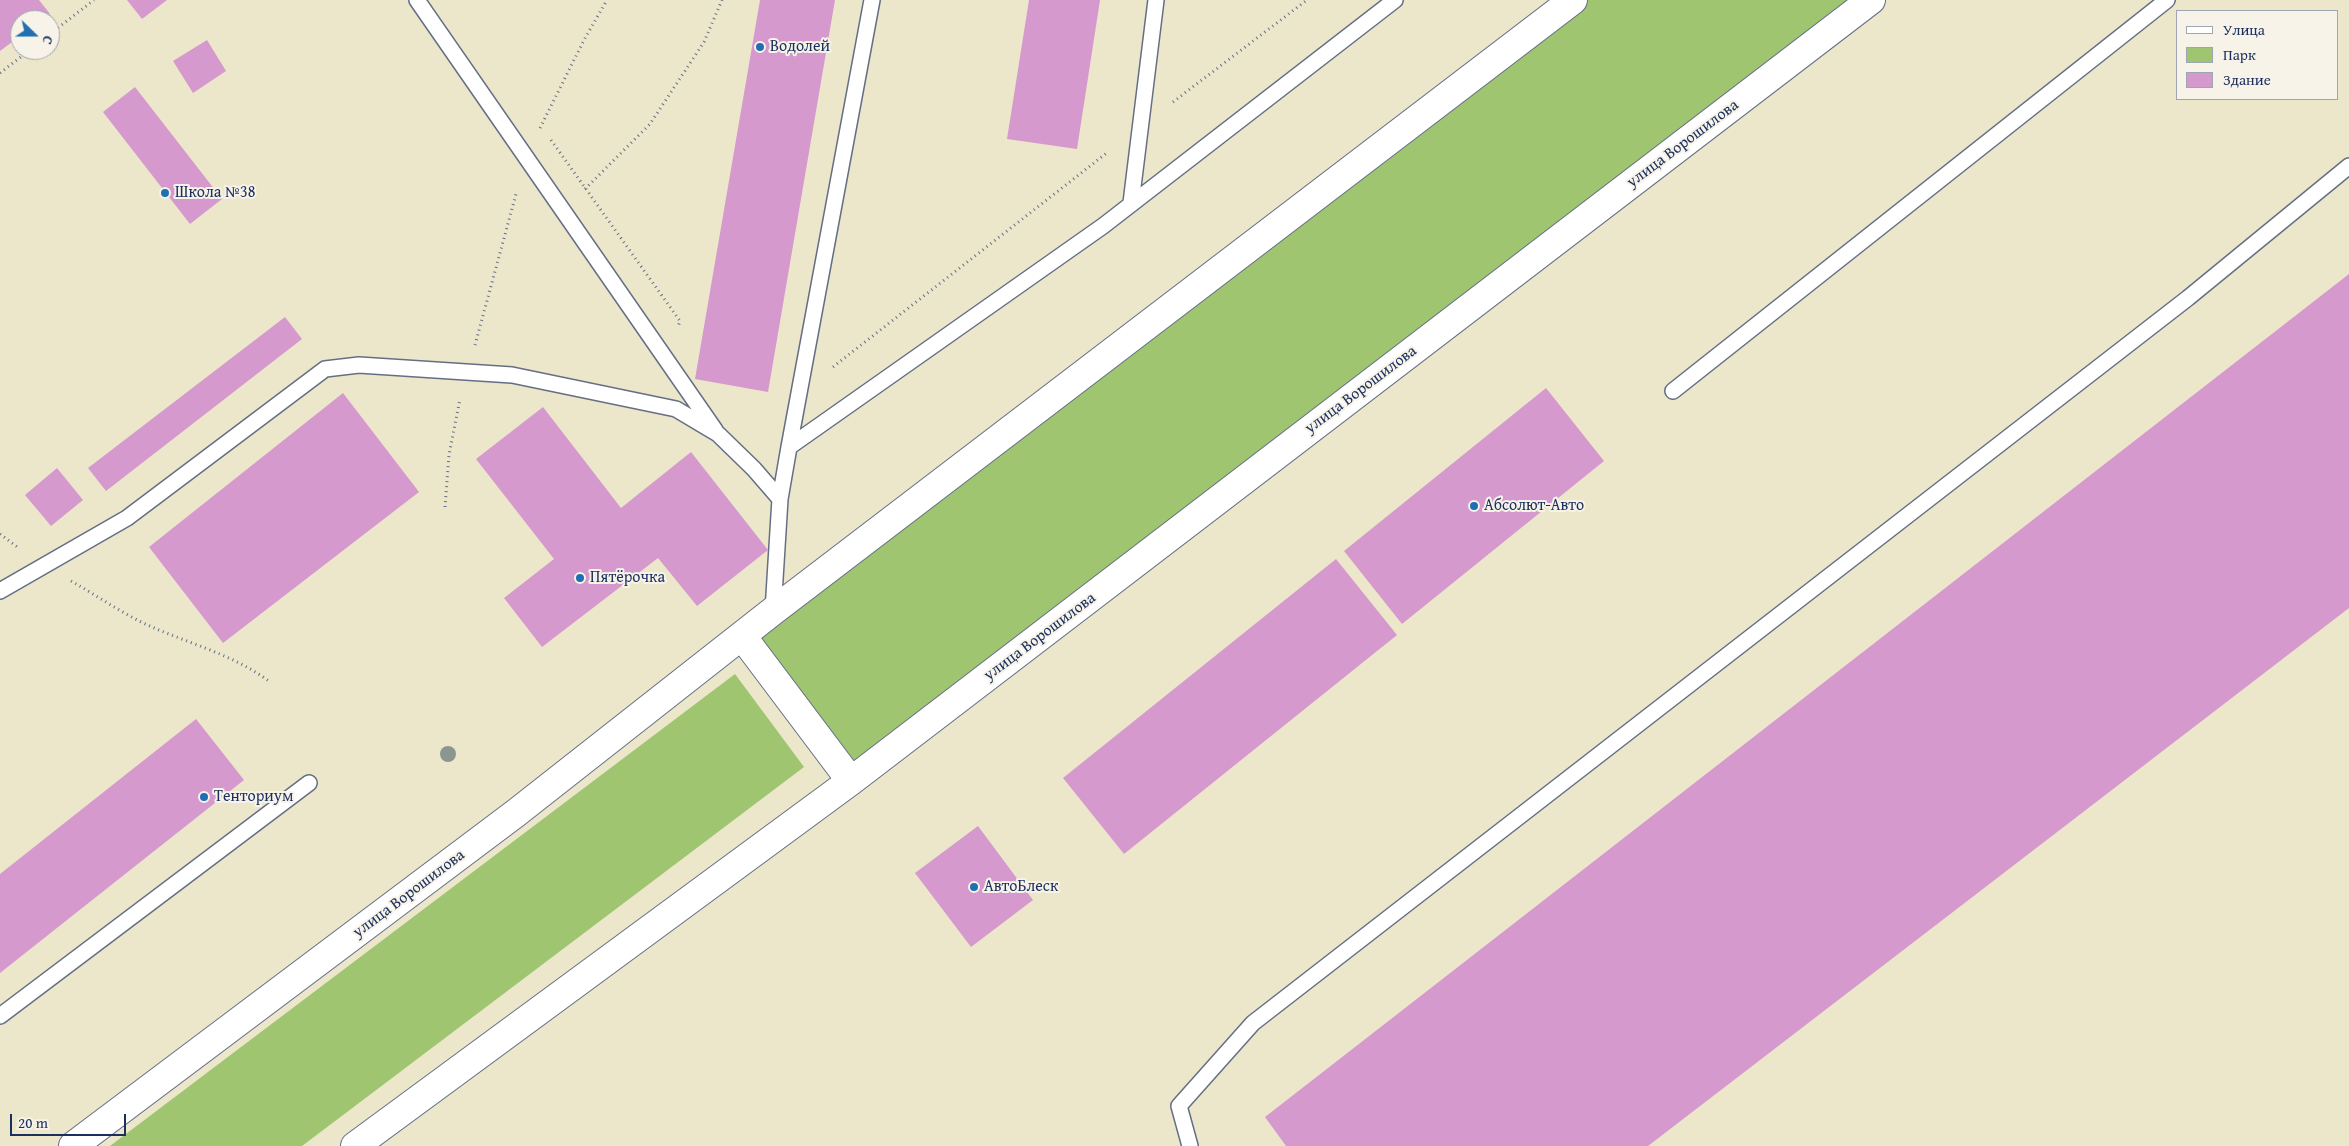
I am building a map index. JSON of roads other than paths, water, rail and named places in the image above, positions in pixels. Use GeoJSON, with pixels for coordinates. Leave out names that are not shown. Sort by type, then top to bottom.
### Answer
{"type":"FeatureCollection","features":[{"type":"Feature","properties":{"kind":"main road","name":"улица Ворошилова"},"geometry":{"type":"LineString","coordinates":[[73,1146],[509,819],[773,611],[1573,0]]}},
{"type":"Feature","properties":{"kind":"main road","name":"улица Ворошилова"},"geometry":{"type":"LineString","coordinates":[[355,1146],[851,781],[1871,0]]}},
{"type":"Feature","properties":{"kind":"main road"},"geometry":{"type":"LineString","coordinates":[[742,636],[851,781]]}},
{"type":"Feature","properties":{"kind":"lane"},"geometry":{"type":"LineString","coordinates":[[417,0],[718,434],[754,469],[780,499]]}},
{"type":"Feature","properties":{"kind":"lane"},"geometry":{"type":"LineString","coordinates":[[773,611],[780,499],[797,395],[872,0]]}},
{"type":"Feature","properties":{"kind":"lane"},"geometry":{"type":"LineString","coordinates":[[1132,203],[1156,0]]}},
{"type":"Feature","properties":{"kind":"lane"},"geometry":{"type":"LineString","coordinates":[[1673,391],[2167,0]]}},
{"type":"Feature","properties":{"kind":"lane"},"geometry":{"type":"LineString","coordinates":[[789,447],[1103,226],[1393,1]]}},
{"type":"Feature","properties":{"kind":"lane"},"geometry":{"type":"LineString","coordinates":[[1190,1146],[1179,1106],[1253,1023],[2172,310],[2349,166]]}},
{"type":"Feature","properties":{"kind":"lane"},"geometry":{"type":"LineString","coordinates":[[0,591],[126,518],[325,369],[359,365],[512,375],[676,409],[718,434]]}},
{"type":"Feature","properties":{"kind":"lane"},"geometry":{"type":"LineString","coordinates":[[0,1016],[309,783]]}},
{"type":"Feature","properties":{"kind":"place","name":"Водолей"},"geometry":{"type":"Point","coordinates":[760,47]}},
{"type":"Feature","properties":{"kind":"place","name":"Школа №38"},"geometry":{"type":"Point","coordinates":[165,193]}},
{"type":"Feature","properties":{"kind":"place","name":"Абсолют-Авто"},"geometry":{"type":"Point","coordinates":[1474,506]}},
{"type":"Feature","properties":{"kind":"place","name":"Пятёрочка"},"geometry":{"type":"Point","coordinates":[580,578]}},
{"type":"Feature","properties":{"kind":"place","name":"Тенториум"},"geometry":{"type":"Point","coordinates":[204,797]}},
{"type":"Feature","properties":{"kind":"place","name":"АвтоБлеск"},"geometry":{"type":"Point","coordinates":[974,887]}}]}
